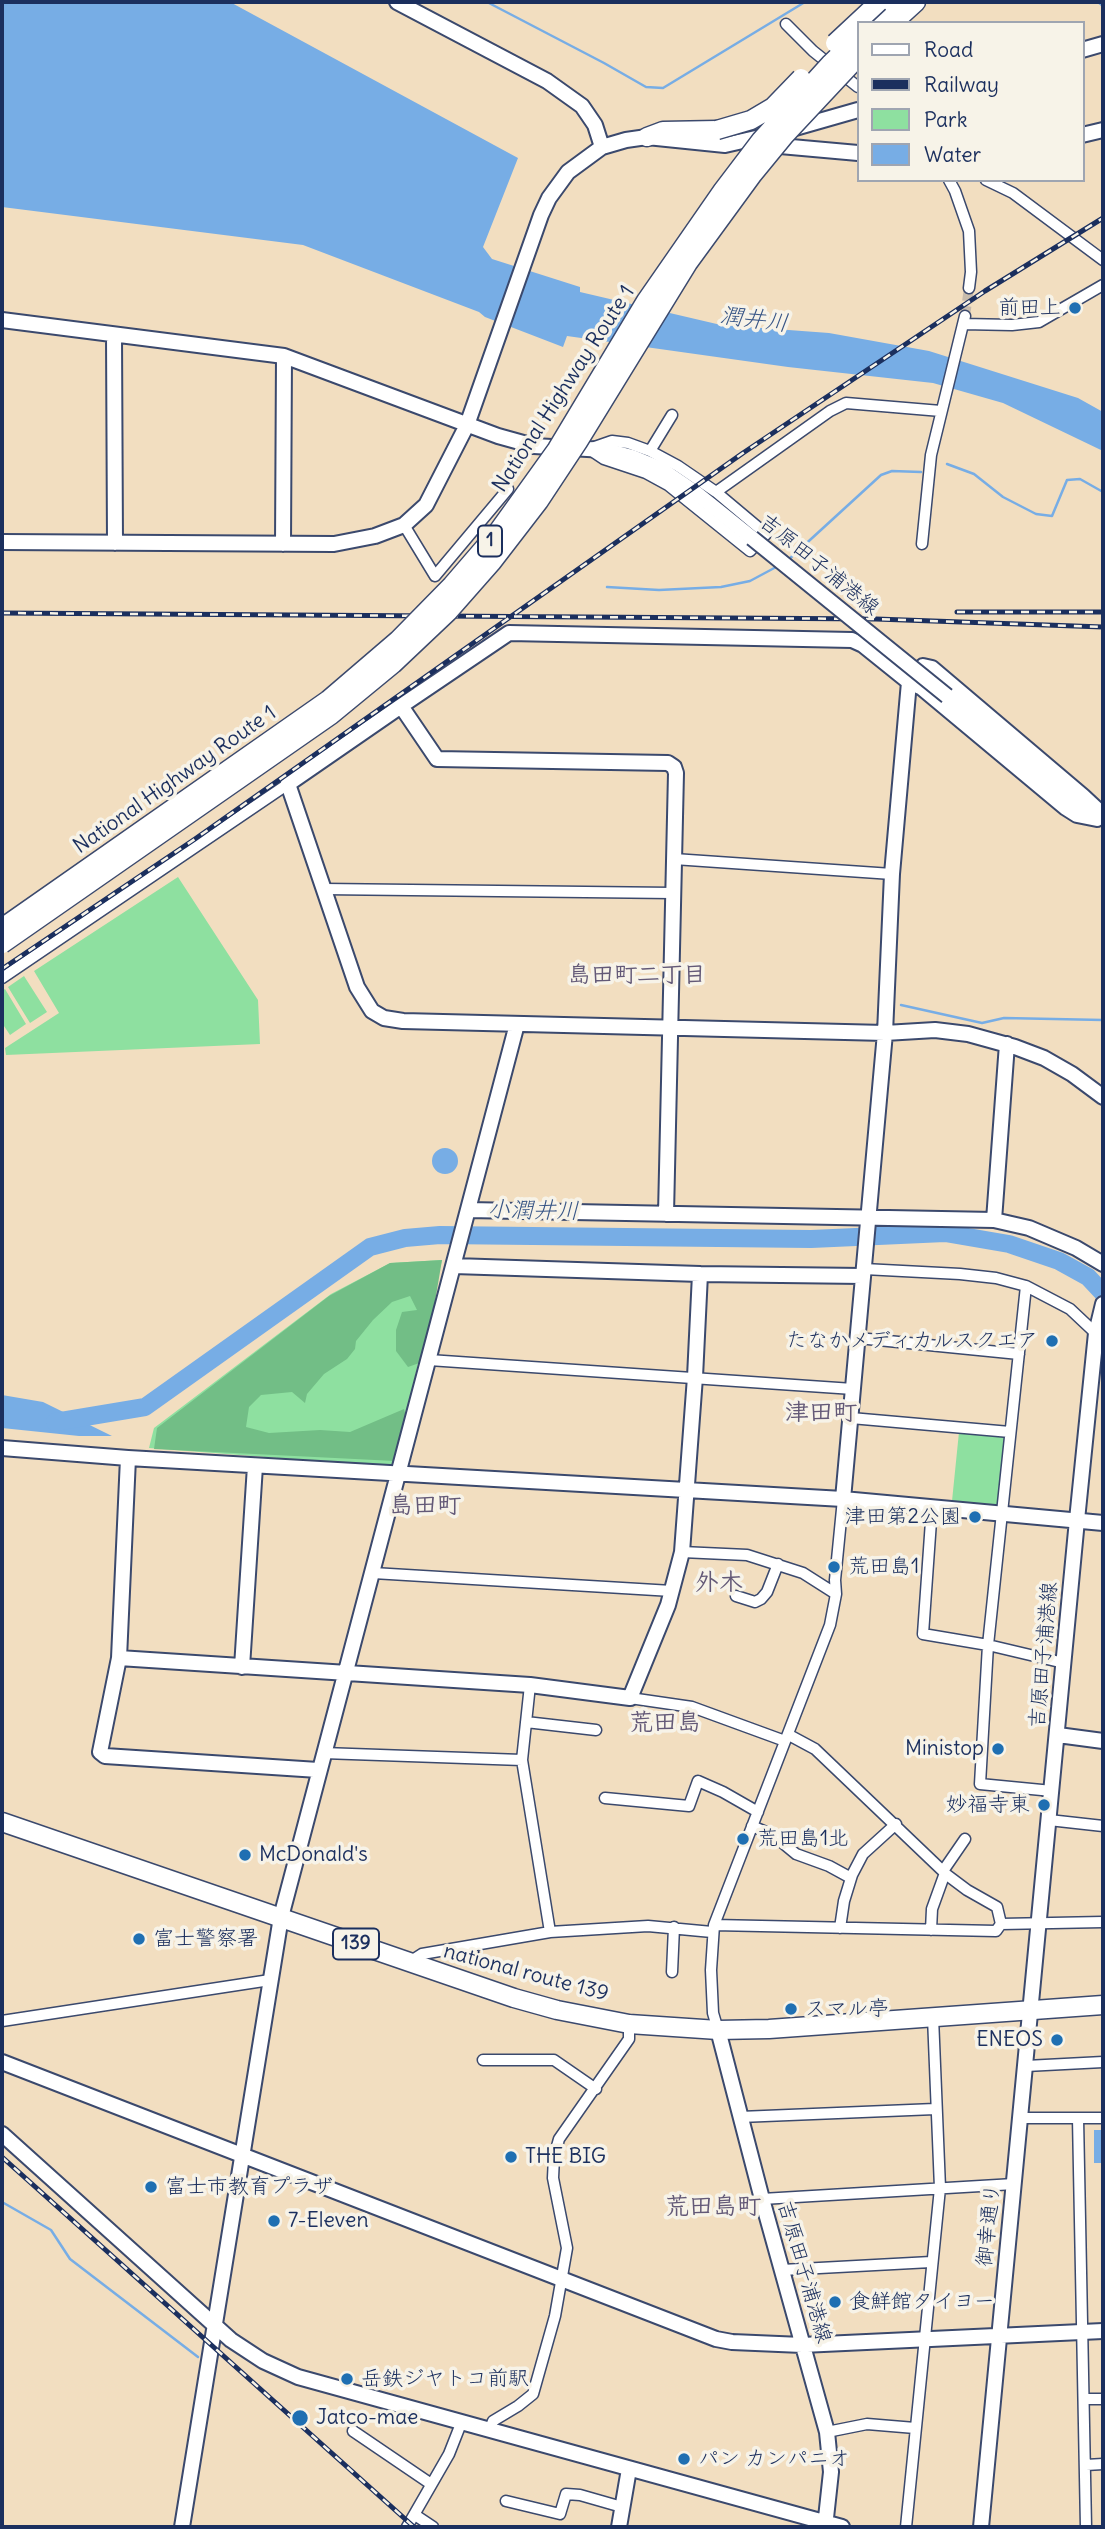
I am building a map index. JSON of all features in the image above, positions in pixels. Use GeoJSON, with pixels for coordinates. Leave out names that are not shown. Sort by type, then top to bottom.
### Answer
{"type":"FeatureCollection","features":[{"type":"Feature","properties":{"kind":"highway"},"geometry":{"type":"LineString","coordinates":[[877,21],[916,2]]}},
{"type":"Feature","properties":{"kind":"highway"},"geometry":{"type":"LineString","coordinates":[[878,21],[893,12]]}},
{"type":"Feature","properties":{"kind":"highway"},"geometry":{"type":"LineString","coordinates":[[646,138],[663,131],[717,130],[751,120],[773,107],[827,51],[856,34]]}},
{"type":"Feature","properties":{"kind":"highway","name":"National Highway Route 1"},"geometry":{"type":"LineString","coordinates":[[2,928],[328,700],[398,640],[452,585],[496,534],[557,449],[683,244],[769,130],[856,39]]}},
{"type":"Feature","properties":{"kind":"highway","name":"National Highway Route 1"},"geometry":{"type":"LineString","coordinates":[[2,944],[331,715],[393,664],[447,612],[492,562],[539,501],[688,263],[745,185],[785,135],[856,60]]}},
{"type":"Feature","properties":{"kind":"highway","name":"national route 139"},"geometry":{"type":"LineString","coordinates":[[2,1822],[408,1963],[557,2010],[629,2024],[718,2030],[769,2029],[1103,2005]]}},
{"type":"Feature","properties":{"kind":"street"},"geometry":{"type":"LineString","coordinates":[[397,2],[547,81],[582,106],[595,125],[602,147]]}},
{"type":"Feature","properties":{"kind":"street"},"geometry":{"type":"LineString","coordinates":[[893,12],[925,2]]}},
{"type":"Feature","properties":{"kind":"street"},"geometry":{"type":"LineString","coordinates":[[786,24],[813,51],[856,85]]}},
{"type":"Feature","properties":{"kind":"street"},"geometry":{"type":"LineString","coordinates":[[1084,49],[1103,44]]}},
{"type":"Feature","properties":{"kind":"street"},"geometry":{"type":"LineString","coordinates":[[843,74],[856,60]]}},
{"type":"Feature","properties":{"kind":"street"},"geometry":{"type":"LineString","coordinates":[[2,542],[334,544],[375,536],[404,524],[426,505],[467,425],[541,215],[557,184],[579,162],[602,147],[626,140],[646,138],[714,145],[744,142],[856,111]]}},
{"type":"Feature","properties":{"kind":"street"},"geometry":{"type":"LineString","coordinates":[[1084,135],[1103,130]]}},
{"type":"Feature","properties":{"kind":"street"},"geometry":{"type":"LineString","coordinates":[[744,142],[856,153]]}},
{"type":"Feature","properties":{"kind":"street"},"geometry":{"type":"LineString","coordinates":[[950,182],[956,191],[969,231],[969,288]]}},
{"type":"Feature","properties":{"kind":"street"},"geometry":{"type":"LineString","coordinates":[[990,182],[1013,193],[1103,260]]}},
{"type":"Feature","properties":{"kind":"street"},"geometry":{"type":"LineString","coordinates":[[922,544],[930,463],[964,320],[1012,325],[1039,322],[1103,285]]}},
{"type":"Feature","properties":{"kind":"street","name":"吉原田子浦港線"},"geometry":{"type":"LineString","coordinates":[[2,320],[284,356],[467,425],[534,446],[589,449],[632,457],[661,469],[696,493],[1101,821]]}},
{"type":"Feature","properties":{"kind":"street"},"geometry":{"type":"LineString","coordinates":[[114,335],[115,543]]}},
{"type":"Feature","properties":{"kind":"street"},"geometry":{"type":"LineString","coordinates":[[283,544],[284,356]]}},
{"type":"Feature","properties":{"kind":"street"},"geometry":{"type":"LineString","coordinates":[[716,492],[830,411],[846,403],[941,411]]}},
{"type":"Feature","properties":{"kind":"street"},"geometry":{"type":"LineString","coordinates":[[650,451],[671,415]]}},
{"type":"Feature","properties":{"kind":"street"},"geometry":{"type":"LineString","coordinates":[[612,441],[628,443],[650,451],[716,492],[766,534],[750,551],[657,478],[604,459],[589,449],[612,441]]}},
{"type":"Feature","properties":{"kind":"street"},"geometry":{"type":"LineString","coordinates":[[404,524],[435,576],[508,489]]}},
{"type":"Feature","properties":{"kind":"street"},"geometry":{"type":"LineString","coordinates":[[2,978],[509,633],[852,640],[863,645],[909,682],[922,688],[1066,808],[1077,815],[1101,821],[1098,810],[932,668],[923,666],[909,682],[892,874],[885,1033],[835,1580],[836,1594],[830,1625],[713,1929],[711,1981],[713,2012],[718,2030]]}},
{"type":"Feature","properties":{"kind":"street"},"geometry":{"type":"LineString","coordinates":[[401,706],[436,759],[668,763],[674,767],[676,773],[666,1213]]}},
{"type":"Feature","properties":{"kind":"street"},"geometry":{"type":"LineString","coordinates":[[288,784],[357,988],[372,1011],[384,1018],[885,1033],[935,1030],[968,1034],[1007,1044],[1053,1063],[1103,1097]]}},
{"type":"Feature","properties":{"kind":"street"},"geometry":{"type":"LineString","coordinates":[[674,859],[892,874]]}},
{"type":"Feature","properties":{"kind":"street"},"geometry":{"type":"LineString","coordinates":[[323,889],[673,893]]}},
{"type":"Feature","properties":{"kind":"street"},"geometry":{"type":"LineString","coordinates":[[182,2527],[281,1917],[517,1024]]}},
{"type":"Feature","properties":{"kind":"street"},"geometry":{"type":"LineString","coordinates":[[994,1220],[1007,1044]]}},
{"type":"Feature","properties":{"kind":"street"},"geometry":{"type":"LineString","coordinates":[[467,1214],[666,1213],[994,1220],[1029,1228],[1076,1248],[1103,1264]]}},
{"type":"Feature","properties":{"kind":"street"},"geometry":{"type":"LineString","coordinates":[[454,1262],[700,1274],[960,1274],[996,1278],[1026,1286],[1070,1309],[1099,1333]]}},
{"type":"Feature","properties":{"kind":"street"},"geometry":{"type":"LineString","coordinates":[[630,1698],[672,1591],[682,1552],[700,1274]]}},
{"type":"Feature","properties":{"kind":"street"},"geometry":{"type":"LineString","coordinates":[[1026,1286],[988,1645],[980,1784],[1052,1791]]}},
{"type":"Feature","properties":{"kind":"street","name":"吉原田子浦港線"},"geometry":{"type":"LineString","coordinates":[[1031,2010],[1077,1520],[1103,1304]]}},
{"type":"Feature","properties":{"kind":"street"},"geometry":{"type":"LineString","coordinates":[[858,1338],[1019,1354]]}},
{"type":"Feature","properties":{"kind":"street"},"geometry":{"type":"LineString","coordinates":[[429,1360],[853,1388]]}},
{"type":"Feature","properties":{"kind":"street"},"geometry":{"type":"LineString","coordinates":[[851,1418],[1010,1432]]}},
{"type":"Feature","properties":{"kind":"street"},"geometry":{"type":"LineString","coordinates":[[2,1448],[255,1466],[843,1499],[1103,1523]]}},
{"type":"Feature","properties":{"kind":"street"},"geometry":{"type":"LineString","coordinates":[[128,1458],[119,1658],[100,1752],[105,1756],[318,1770]]}},
{"type":"Feature","properties":{"kind":"street"},"geometry":{"type":"LineString","coordinates":[[242,1667],[255,1466]]}},
{"type":"Feature","properties":{"kind":"street"},"geometry":{"type":"LineString","coordinates":[[932,1507],[923,1634],[988,1645],[1064,1663]]}},
{"type":"Feature","properties":{"kind":"street"},"geometry":{"type":"LineString","coordinates":[[682,1552],[747,1555],[803,1573],[836,1594]]}},
{"type":"Feature","properties":{"kind":"street"},"geometry":{"type":"LineString","coordinates":[[736,1596],[755,1602],[761,1599],[767,1592],[778,1564]]}},
{"type":"Feature","properties":{"kind":"street"},"geometry":{"type":"LineString","coordinates":[[373,1573],[672,1591]]}},
{"type":"Feature","properties":{"kind":"street"},"geometry":{"type":"LineString","coordinates":[[119,1658],[530,1685],[692,1707],[815,1749],[944,1872],[967,1890],[997,1907],[1001,1924],[996,1931],[648,1926],[550,1932],[422,1954],[408,1963]]}},
{"type":"Feature","properties":{"kind":"street"},"geometry":{"type":"LineString","coordinates":[[530,1685],[522,1760],[550,1932]]}},
{"type":"Feature","properties":{"kind":"street"},"geometry":{"type":"LineString","coordinates":[[526,1722],[596,1730]]}},
{"type":"Feature","properties":{"kind":"street"},"geometry":{"type":"LineString","coordinates":[[1058,1735],[1103,1741]]}},
{"type":"Feature","properties":{"kind":"street"},"geometry":{"type":"LineString","coordinates":[[323,1754],[522,1760]]}},
{"type":"Feature","properties":{"kind":"street"},"geometry":{"type":"LineString","coordinates":[[605,1798],[690,1806],[698,1781],[758,1812]]}},
{"type":"Feature","properties":{"kind":"street"},"geometry":{"type":"LineString","coordinates":[[1049,1820],[1103,1826]]}},
{"type":"Feature","properties":{"kind":"street"},"geometry":{"type":"LineString","coordinates":[[840,1928],[851,1878],[863,1854],[896,1824]]}},
{"type":"Feature","properties":{"kind":"street"},"geometry":{"type":"LineString","coordinates":[[752,1826],[773,1835],[796,1854],[829,1866],[851,1878]]}},
{"type":"Feature","properties":{"kind":"street"},"geometry":{"type":"LineString","coordinates":[[931,1930],[932,1909],[944,1872],[965,1839]]}},
{"type":"Feature","properties":{"kind":"street"},"geometry":{"type":"LineString","coordinates":[[1001,1924],[1103,1922]]}},
{"type":"Feature","properties":{"kind":"street"},"geometry":{"type":"LineString","coordinates":[[672,1972],[674,1927]]}},
{"type":"Feature","properties":{"kind":"street"},"geometry":{"type":"LineString","coordinates":[[2,2021],[270,1980]]}},
{"type":"Feature","properties":{"kind":"street","name":"御幸通り"},"geometry":{"type":"LineString","coordinates":[[981,2527],[1031,2010]]}},
{"type":"Feature","properties":{"kind":"street"},"geometry":{"type":"LineString","coordinates":[[906,2527],[940,2188],[933,2017]]}},
{"type":"Feature","properties":{"kind":"street"},"geometry":{"type":"LineString","coordinates":[[490,2429],[493,2421],[533,2394],[563,2278],[567,2248],[554,2178],[554,2157],[559,2139],[629,2039],[629,2024]]}},
{"type":"Feature","properties":{"kind":"street","name":"吉原田子浦港線"},"geometry":{"type":"LineString","coordinates":[[718,2030],[827,2432],[831,2472],[825,2525]]}},
{"type":"Feature","properties":{"kind":"street"},"geometry":{"type":"LineString","coordinates":[[483,2060],[554,2060],[596,2089]]}},
{"type":"Feature","properties":{"kind":"street"},"geometry":{"type":"LineString","coordinates":[[2,2062],[716,2339],[802,2345],[1103,2331]]}},
{"type":"Feature","properties":{"kind":"street"},"geometry":{"type":"LineString","coordinates":[[1026,2066],[1103,2062]]}},
{"type":"Feature","properties":{"kind":"street"},"geometry":{"type":"LineString","coordinates":[[740,2117],[935,2109]]}},
{"type":"Feature","properties":{"kind":"street"},"geometry":{"type":"LineString","coordinates":[[1021,2118],[1103,2118]]}},
{"type":"Feature","properties":{"kind":"street"},"geometry":{"type":"LineString","coordinates":[[1078,2118],[1086,2527]]}},
{"type":"Feature","properties":{"kind":"street"},"geometry":{"type":"LineString","coordinates":[[2,2134],[232,2340],[263,2361],[298,2377],[825,2525],[842,2527]]}},
{"type":"Feature","properties":{"kind":"street"},"geometry":{"type":"LineString","coordinates":[[762,2199],[1014,2184]]}},
{"type":"Feature","properties":{"kind":"street"},"geometry":{"type":"LineString","coordinates":[[782,2270],[931,2262]]}},
{"type":"Feature","properties":{"kind":"street"},"geometry":{"type":"LineString","coordinates":[[1085,2399],[1103,2399]]}},
{"type":"Feature","properties":{"kind":"street"},"geometry":{"type":"LineString","coordinates":[[407,2527],[449,2454],[462,2421]]}},
{"type":"Feature","properties":{"kind":"street"},"geometry":{"type":"LineString","coordinates":[[827,2432],[867,2424],[915,2428]]}},
{"type":"Feature","properties":{"kind":"street"},"geometry":{"type":"LineString","coordinates":[[353,2431],[431,2484]]}},
{"type":"Feature","properties":{"kind":"street"},"geometry":{"type":"LineString","coordinates":[[1086,2465],[1103,2465]]}},
{"type":"Feature","properties":{"kind":"street"},"geometry":{"type":"LineString","coordinates":[[619,2527],[629,2469]]}},
{"type":"Feature","properties":{"kind":"street"},"geometry":{"type":"LineString","coordinates":[[506,2501],[560,2514],[566,2494],[580,2495],[622,2507]]}},
{"type":"Feature","properties":{"kind":"street"},"geometry":{"type":"LineString","coordinates":[[415,2515],[433,2527]]}},
{"type":"Feature","properties":{"kind":"green space"},"geometry":{"type":"Polygon","coordinates":[[[178,877],[258,1000],[260,1044],[6,1055],[5,1048],[59,1013],[34,971],[178,877]]]}},
{"type":"Feature","properties":{"kind":"green space"},"geometry":{"type":"Polygon","coordinates":[[[24,976],[47,1012],[30,1023],[8,987],[24,976]]]}},
{"type":"Feature","properties":{"kind":"green space"},"geometry":{"type":"Polygon","coordinates":[[[5,989],[26,1024],[10,1035],[2,1023],[2,991],[5,989]]]}},
{"type":"Feature","properties":{"kind":"green space"},"geometry":{"type":"Polygon","coordinates":[[[442,1260],[394,1467],[149,1448],[154,1428],[331,1294],[390,1263],[442,1260]]]}},
{"type":"Feature","properties":{"kind":"green space"},"geometry":{"type":"Polygon","coordinates":[[[442,1260],[425,1361],[408,1367],[396,1351],[396,1330],[402,1312],[417,1310],[410,1296],[392,1302],[373,1320],[356,1341],[355,1349],[347,1359],[324,1374],[307,1394],[305,1403],[292,1392],[261,1395],[249,1407],[246,1427],[269,1433],[320,1430],[350,1432],[404,1409],[407,1421],[395,1461],[154,1449],[157,1428],[329,1296],[390,1263],[442,1260]]]}},
{"type":"Feature","properties":{"kind":"green space"},"geometry":{"type":"Polygon","coordinates":[[[959,1432],[1007,1437],[1000,1505],[952,1501],[959,1432]]]}},
{"type":"Feature","properties":{"kind":"water"},"geometry":{"type":"Polygon","coordinates":[[[2,2],[230,2],[518,158],[483,247],[492,259],[580,287],[580,292],[721,325],[829,333],[929,351],[1078,398],[1103,412],[1103,451],[1003,403],[933,383],[788,367],[567,336],[563,347],[303,245],[2,207],[2,2]]]}},
{"type":"Feature","properties":{"kind":"water"},"geometry":{"type":"Polygon","coordinates":[[[445,1148],[454,1152],[458,1161],[454,1170],[445,1174],[436,1170],[432,1161],[436,1152],[445,1148]]]}},
{"type":"Feature","properties":{"kind":"water"},"geometry":{"type":"Polygon","coordinates":[[[2,1395],[43,1402],[112,1436],[79,1436],[2,1428],[2,1395]]]}},
{"type":"Feature","properties":{"kind":"water"},"geometry":{"type":"Polygon","coordinates":[[[1094,2130],[1103,2130],[1103,2163],[1094,2163],[1094,2130]]]}},
{"type":"Feature","properties":{"kind":"waterway"},"geometry":{"type":"LineString","coordinates":[[487,2],[646,87],[663,88],[805,2]]}},
{"type":"Feature","properties":{"kind":"waterway"},"geometry":{"type":"LineString","coordinates":[[1098,2],[1103,6]]}},
{"type":"Feature","properties":{"kind":"waterway"},"geometry":{"type":"LineString","coordinates":[[947,464],[974,474],[1003,497],[1036,514],[1052,516],[1067,480],[1080,479],[1103,492]]}},
{"type":"Feature","properties":{"kind":"waterway"},"geometry":{"type":"LineString","coordinates":[[787,561],[881,475],[892,471],[921,472]]}},
{"type":"Feature","properties":{"kind":"waterway"},"geometry":{"type":"LineString","coordinates":[[607,587],[659,590],[721,587],[750,581],[778,566]]}},
{"type":"Feature","properties":{"kind":"waterway"},"geometry":{"type":"LineString","coordinates":[[901,1005],[982,1023],[1004,1018],[1103,1020]]}},
{"type":"Feature","properties":{"kind":"waterway","name":"小潤井川"},"geometry":{"type":"LineString","coordinates":[[55,1422],[145,1407],[370,1247],[405,1238],[440,1235],[811,1239],[945,1233],[1009,1244],[1059,1261],[1088,1277],[1103,1293]]}},
{"type":"Feature","properties":{"kind":"waterway"},"geometry":{"type":"LineString","coordinates":[[2,2202],[51,2230],[70,2259],[198,2357]]}},
{"type":"Feature","properties":{"kind":"tunnel"},"geometry":{"type":"LineString","coordinates":[[965,316],[969,288]]}},
{"type":"Feature","properties":{"kind":"railway"},"geometry":{"type":"LineString","coordinates":[[2,969],[195,839],[743,453],[985,291],[1103,218]]}},
{"type":"Feature","properties":{"kind":"railway"},"geometry":{"type":"LineString","coordinates":[[957,612],[1103,612]]}},
{"type":"Feature","properties":{"kind":"railway"},"geometry":{"type":"LineString","coordinates":[[2,613],[876,619],[1103,627]]}},
{"type":"Feature","properties":{"kind":"railway"},"geometry":{"type":"LineString","coordinates":[[2,2157],[414,2527]]}},
{"type":"Feature","properties":{"kind":"place","name":"前田上"},"geometry":{"type":"Point","coordinates":[1075,308]}},
{"type":"Feature","properties":{"kind":"place","name":"たなかメディカルスクエア"},"geometry":{"type":"Point","coordinates":[1052,1341]}},
{"type":"Feature","properties":{"kind":"place","name":"津田第2公園"},"geometry":{"type":"Point","coordinates":[975,1517]}},
{"type":"Feature","properties":{"kind":"place","name":"荒田島1"},"geometry":{"type":"Point","coordinates":[834,1567]}},
{"type":"Feature","properties":{"kind":"place","name":"Ministop"},"geometry":{"type":"Point","coordinates":[998,1749]}},
{"type":"Feature","properties":{"kind":"place","name":"妙福寺東"},"geometry":{"type":"Point","coordinates":[1044,1805]}},
{"type":"Feature","properties":{"kind":"place","name":"荒田島1北"},"geometry":{"type":"Point","coordinates":[743,1839]}},
{"type":"Feature","properties":{"kind":"place","name":"McDonald's"},"geometry":{"type":"Point","coordinates":[245,1855]}},
{"type":"Feature","properties":{"kind":"place","name":"富士警察署"},"geometry":{"type":"Point","coordinates":[139,1939]}},
{"type":"Feature","properties":{"kind":"place","name":"スマル亭"},"geometry":{"type":"Point","coordinates":[791,2009]}},
{"type":"Feature","properties":{"kind":"place","name":"ENEOS"},"geometry":{"type":"Point","coordinates":[1057,2040]}},
{"type":"Feature","properties":{"kind":"place","name":"THE BIG"},"geometry":{"type":"Point","coordinates":[511,2157]}},
{"type":"Feature","properties":{"kind":"place","name":"富士市教育プラザ"},"geometry":{"type":"Point","coordinates":[151,2187]}},
{"type":"Feature","properties":{"kind":"place","name":"7-Eleven"},"geometry":{"type":"Point","coordinates":[274,2221]}},
{"type":"Feature","properties":{"kind":"place","name":"食鮮館タイヨー"},"geometry":{"type":"Point","coordinates":[835,2302]}},
{"type":"Feature","properties":{"kind":"place","name":"岳鉄ジヤトコ前駅"},"geometry":{"type":"Point","coordinates":[347,2379]}},
{"type":"Feature","properties":{"kind":"place","name":"Jatco-mae"},"geometry":{"type":"Point","coordinates":[300,2418]}},
{"type":"Feature","properties":{"kind":"place","name":"パン カンパニオ"},"geometry":{"type":"Point","coordinates":[684,2459]}},
{"type":"Feature","properties":{"kind":"district","name":"島田町二丁目"},"geometry":{"type":"Point","coordinates":[637,975]}},
{"type":"Feature","properties":{"kind":"district","name":"津田町"},"geometry":{"type":"Point","coordinates":[821,1413]}},
{"type":"Feature","properties":{"kind":"district","name":"島田町"},"geometry":{"type":"Point","coordinates":[425,1506]}},
{"type":"Feature","properties":{"kind":"district","name":"外木"},"geometry":{"type":"Point","coordinates":[719,1583]}},
{"type":"Feature","properties":{"kind":"district","name":"荒田島"},"geometry":{"type":"Point","coordinates":[665,1723]}},
{"type":"Feature","properties":{"kind":"district","name":"荒田島町"},"geometry":{"type":"Point","coordinates":[713,2207]}},
{"type":"Feature","properties":{"kind":"water label","name":"潤井川"},"geometry":{"type":"Point","coordinates":[754,320]}}]}
